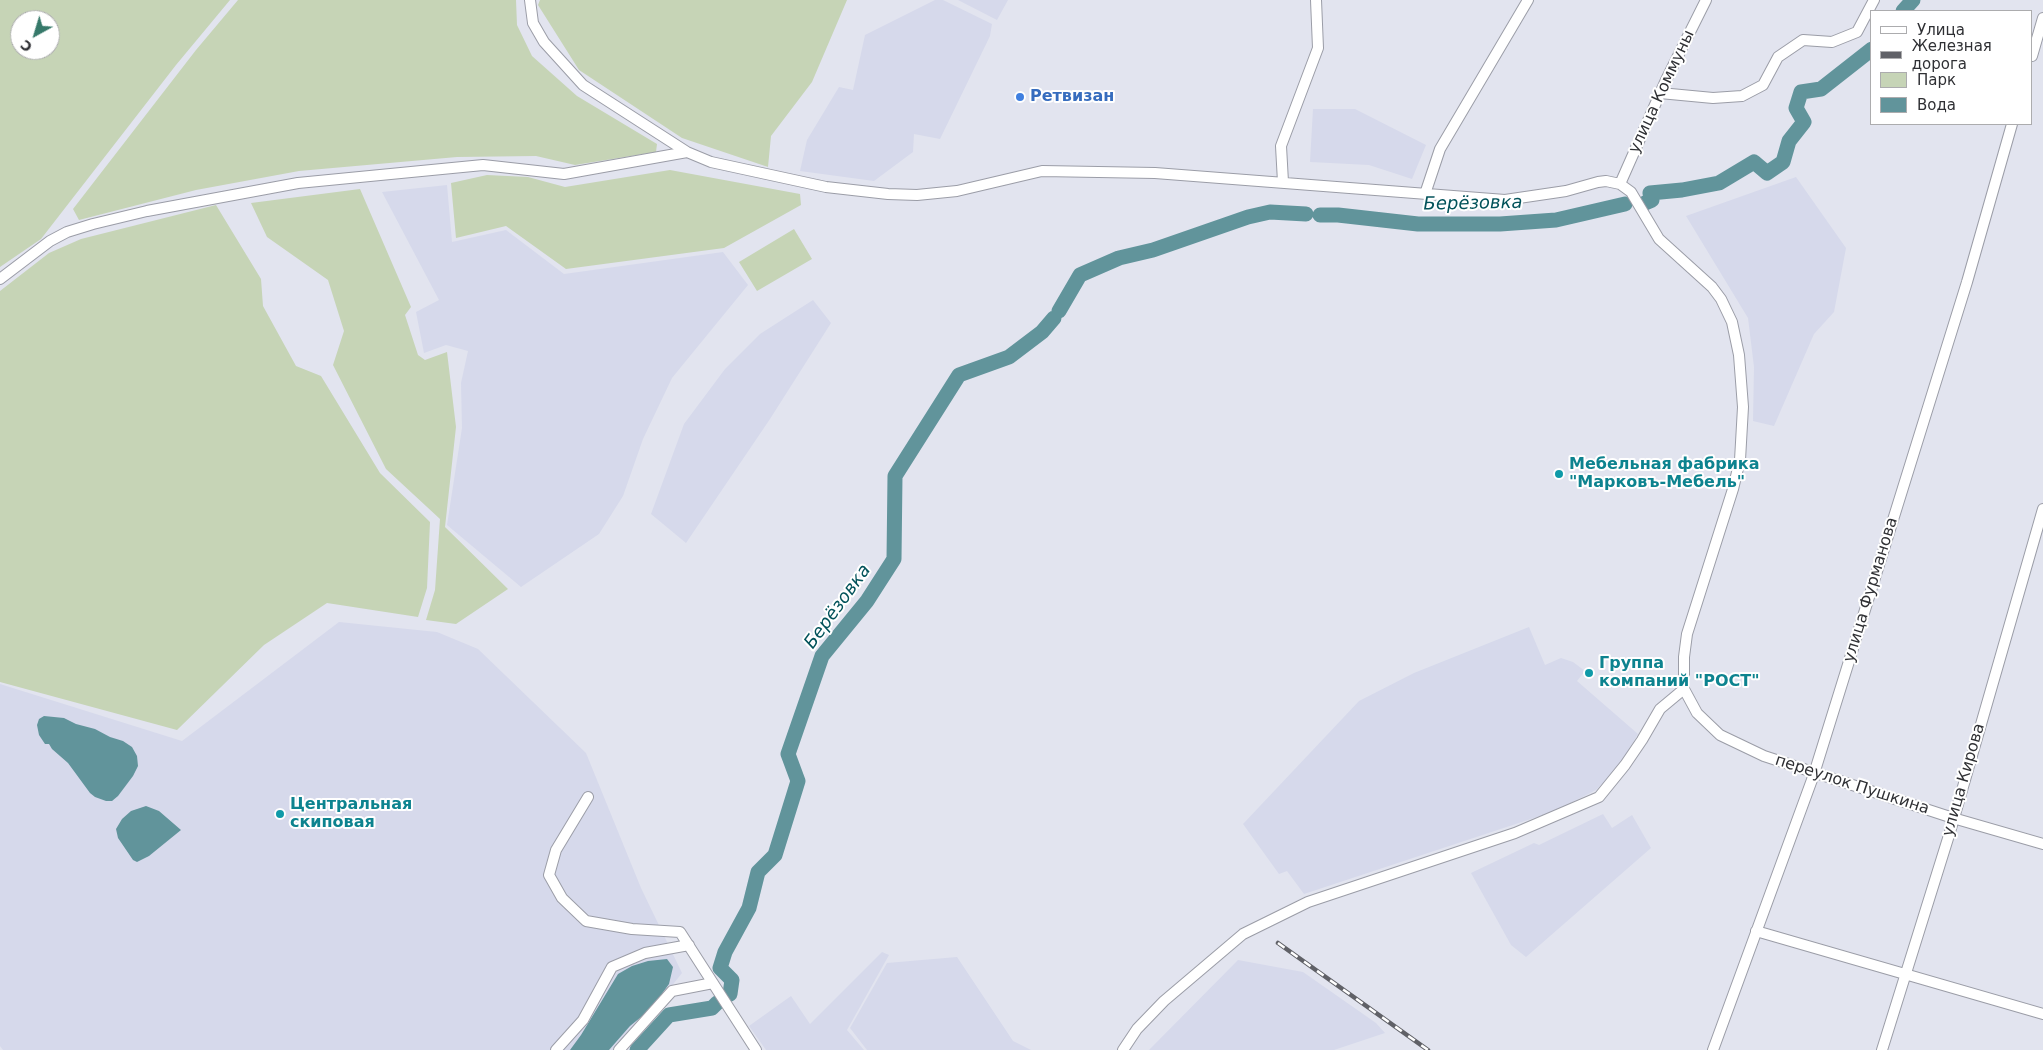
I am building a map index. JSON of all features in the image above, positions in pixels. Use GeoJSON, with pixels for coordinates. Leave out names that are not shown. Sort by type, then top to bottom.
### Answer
{"type":"FeatureCollection","features":[{"type":"Feature","properties":{"kind":"street"},"geometry":{"type":"LineString","coordinates":[[530,0],[533,22],[544,42],[583,85],[687,152],[711,162],[826,187],[888,194],[957,191],[1042,171],[1155,173],[1505,200],[1566,191],[1606,181],[1620,184],[1631,192],[1659,239],[1712,287],[1721,299],[1732,322],[1739,355],[1743,407],[1740,460],[1733,489],[1687,634],[1684,657],[1684,689],[1660,709],[1642,740],[1599,797],[1515,834],[1308,902],[1243,934],[1164,1001],[1137,1029],[1123,1050]]}},
{"type":"Feature","properties":{"kind":"street"},"geometry":{"type":"LineString","coordinates":[[1283,182],[1281,146],[1318,48],[1316,0]]}},
{"type":"Feature","properties":{"kind":"street"},"geometry":{"type":"LineString","coordinates":[[1425,194],[1440,149],[1528,0]]}},
{"type":"Feature","properties":{"kind":"street","name":"улица Коммуны"},"geometry":{"type":"LineString","coordinates":[[1620,184],[1660,93],[1706,0]]}},
{"type":"Feature","properties":{"kind":"street"},"geometry":{"type":"LineString","coordinates":[[1660,93],[1713,98],[1742,96],[1763,85],[1778,58],[1803,40],[1832,42],[1858,32],[1874,0]]}},
{"type":"Feature","properties":{"kind":"street"},"geometry":{"type":"LineString","coordinates":[[2033,53],[2043,18]]}},
{"type":"Feature","properties":{"kind":"street","name":"улица Фурманова"},"geometry":{"type":"LineString","coordinates":[[1713,1050],[1814,772],[1967,282],[2012,125]]}},
{"type":"Feature","properties":{"kind":"street"},"geometry":{"type":"LineString","coordinates":[[0,279],[50,241],[67,232],[147,211],[298,183],[483,165],[564,174],[687,152]]}},
{"type":"Feature","properties":{"kind":"street","name":"улица Кирова"},"geometry":{"type":"LineString","coordinates":[[1882,1050],[1953,818],[2043,509]]}},
{"type":"Feature","properties":{"kind":"street","name":"переулок Пушкина"},"geometry":{"type":"LineString","coordinates":[[1684,689],[1696,712],[1720,735],[1764,756],[1953,818],[2043,844]]}},
{"type":"Feature","properties":{"kind":"street"},"geometry":{"type":"LineString","coordinates":[[588,797],[556,850],[549,875],[562,898],[586,921],[632,930],[680,932],[756,1050]]}},
{"type":"Feature","properties":{"kind":"street"},"geometry":{"type":"LineString","coordinates":[[1756,931],[2043,1014]]}},
{"type":"Feature","properties":{"kind":"street"},"geometry":{"type":"LineString","coordinates":[[556,1050],[583,1020],[612,967],[645,953],[689,945]]}},
{"type":"Feature","properties":{"kind":"street"},"geometry":{"type":"LineString","coordinates":[[619,1050],[672,991],[714,984]]}},
{"type":"Feature","properties":{"kind":"shaded area"},"geometry":{"type":"Polygon","coordinates":[[[935,0],[943,0],[992,24],[990,36],[940,139],[914,134],[913,152],[874,181],[800,171],[807,140],[839,87],[853,90],[865,35],[935,0]]]}},
{"type":"Feature","properties":{"kind":"shaded area"},"geometry":{"type":"Polygon","coordinates":[[[958,0],[1008,0],[997,20],[958,0]]]}},
{"type":"Feature","properties":{"kind":"shaded area"},"geometry":{"type":"Polygon","coordinates":[[[1313,109],[1355,109],[1426,145],[1412,179],[1369,165],[1310,162],[1313,109]]]}},
{"type":"Feature","properties":{"kind":"shaded area"},"geometry":{"type":"Polygon","coordinates":[[[1796,177],[1846,248],[1834,312],[1814,334],[1774,426],[1753,421],[1754,367],[1748,318],[1686,216],[1796,177]]]}},
{"type":"Feature","properties":{"kind":"shaded area"},"geometry":{"type":"Polygon","coordinates":[[[447,185],[452,242],[506,230],[564,274],[723,252],[748,285],[672,378],[643,439],[623,496],[599,534],[521,587],[447,525],[462,428],[461,383],[468,351],[446,345],[424,353],[416,312],[439,300],[382,192],[447,185]]]}},
{"type":"Feature","properties":{"kind":"shaded area"},"geometry":{"type":"Polygon","coordinates":[[[813,300],[831,323],[770,419],[686,543],[651,514],[684,424],[725,369],[760,334],[813,300]]]}},
{"type":"Feature","properties":{"kind":"shaded area"},"geometry":{"type":"Polygon","coordinates":[[[339,622],[437,632],[478,649],[586,753],[641,888],[682,973],[647,1017],[616,1050],[3,1050],[0,1046],[0,684],[182,741],[339,622]]]}},
{"type":"Feature","properties":{"kind":"shaded area"},"geometry":{"type":"Polygon","coordinates":[[[1529,627],[1545,665],[1561,658],[1573,662],[1585,671],[1577,681],[1638,734],[1619,767],[1596,790],[1555,811],[1304,894],[1287,871],[1279,874],[1243,824],[1359,701],[1414,673],[1529,627]]]}},
{"type":"Feature","properties":{"kind":"shaded area"},"geometry":{"type":"Polygon","coordinates":[[[1603,814],[1612,828],[1632,815],[1651,848],[1526,957],[1511,945],[1471,873],[1534,843],[1539,845],[1603,814]]]}},
{"type":"Feature","properties":{"kind":"shaded area"},"geometry":{"type":"Polygon","coordinates":[[[882,952],[889,955],[847,1030],[864,1050],[766,1050],[749,1026],[791,996],[810,1024],[882,952]]]}},
{"type":"Feature","properties":{"kind":"shaded area"},"geometry":{"type":"Polygon","coordinates":[[[957,957],[1013,1041],[1031,1050],[867,1050],[850,1028],[887,963],[957,957]]]}},
{"type":"Feature","properties":{"kind":"shaded area"},"geometry":{"type":"Polygon","coordinates":[[[1238,960],[1303,972],[1376,1023],[1385,1033],[1334,1050],[1149,1050],[1238,960]]]}},
{"type":"Feature","properties":{"kind":"green space"},"geometry":{"type":"Polygon","coordinates":[[[0,0],[230,0],[176,65],[41,239],[0,267],[0,0]]]}},
{"type":"Feature","properties":{"kind":"green space"},"geometry":{"type":"Polygon","coordinates":[[[238,0],[516,0],[517,25],[532,56],[577,96],[657,144],[656,152],[575,165],[536,156],[457,157],[299,171],[196,190],[79,220],[73,209],[196,50],[238,0]]]}},
{"type":"Feature","properties":{"kind":"green space"},"geometry":{"type":"Polygon","coordinates":[[[540,0],[847,0],[812,82],[771,136],[768,167],[682,138],[579,70],[538,5],[540,0]]]}},
{"type":"Feature","properties":{"kind":"green space"},"geometry":{"type":"Polygon","coordinates":[[[670,170],[800,194],[801,205],[724,248],[566,269],[506,226],[456,238],[451,183],[487,175],[528,177],[565,187],[670,170]]]}},
{"type":"Feature","properties":{"kind":"green space"},"geometry":{"type":"Polygon","coordinates":[[[360,189],[411,307],[405,315],[418,355],[425,360],[447,352],[456,427],[445,527],[508,589],[456,624],[426,620],[435,590],[440,519],[386,469],[333,365],[344,331],[328,280],[267,237],[251,203],[360,189]]]}},
{"type":"Feature","properties":{"kind":"green space"},"geometry":{"type":"Polygon","coordinates":[[[216,205],[261,279],[263,306],[296,366],[321,376],[380,473],[430,522],[427,588],[418,617],[327,603],[264,645],[177,730],[0,682],[0,291],[49,253],[81,239],[216,205]]]}},
{"type":"Feature","properties":{"kind":"green space"},"geometry":{"type":"Polygon","coordinates":[[[794,229],[812,259],[757,291],[739,262],[794,229]]]}},
{"type":"Feature","properties":{"kind":"water"},"geometry":{"type":"Polygon","coordinates":[[[44,716],[64,718],[76,724],[95,729],[132,747],[137,756],[138,766],[118,796],[112,801],[106,801],[90,793],[68,763],[49,744],[45,744],[39,735],[37,725],[39,719],[44,716]]]}},
{"type":"Feature","properties":{"kind":"water"},"geometry":{"type":"Polygon","coordinates":[[[146,806],[159,811],[181,830],[149,856],[137,862],[133,860],[118,838],[116,829],[122,819],[131,811],[146,806]]]}},
{"type":"Feature","properties":{"kind":"water"},"geometry":{"type":"Polygon","coordinates":[[[667,959],[673,967],[669,984],[646,1013],[630,1026],[609,1050],[570,1050],[618,974],[632,966],[648,961],[667,959]]]}},
{"type":"Feature","properties":{"kind":"waterway","name":"Берёзовка"},"geometry":{"type":"LineString","coordinates":[[1904,10],[1913,0]]}},
{"type":"Feature","properties":{"kind":"waterway","name":"Берёзовка"},"geometry":{"type":"LineString","coordinates":[[1645,203],[1652,200],[1650,193],[1682,190],[1719,183],[1754,162],[1767,173],[1783,162],[1789,141],[1804,122],[1796,108],[1801,92],[1821,89],[1870,51]]}},
{"type":"Feature","properties":{"kind":"waterway","name":"Берёзовка"},"geometry":{"type":"LineString","coordinates":[[1320,215],[1338,215],[1418,224],[1500,224],[1556,220],[1625,204]]}},
{"type":"Feature","properties":{"kind":"waterway","name":"Берёзовка"},"geometry":{"type":"LineString","coordinates":[[1059,311],[1080,275],[1119,258],[1153,250],[1248,217],[1270,212],[1306,214]]}},
{"type":"Feature","properties":{"kind":"waterway","name":"Берёзовка"},"geometry":{"type":"LineString","coordinates":[[730,994],[732,980],[720,968],[725,952],[749,908],[758,872],[775,855],[798,781],[788,754],[822,656],[867,601],[894,559],[895,476],[959,375],[1009,357],[1042,332],[1054,318]]}},
{"type":"Feature","properties":{"kind":"waterway","name":"Берёзовка"},"geometry":{"type":"LineString","coordinates":[[637,1050],[669,1015],[712,1008],[717,1003]]}},
{"type":"Feature","properties":{"kind":"railway"},"geometry":{"type":"LineString","coordinates":[[1278,943],[1428,1050]]}},
{"type":"Feature","properties":{"kind":"place","name":"Ретвизан"},"geometry":{"type":"Point","coordinates":[1020,97]}},
{"type":"Feature","properties":{"kind":"place","name":"Мебельная фабрика \"Марковъ-Мебель\""},"geometry":{"type":"Point","coordinates":[1559,474]}},
{"type":"Feature","properties":{"kind":"place","name":"Группа компаний \"РОСТ\""},"geometry":{"type":"Point","coordinates":[1589,673]}},
{"type":"Feature","properties":{"kind":"place","name":"Центральная скиповая"},"geometry":{"type":"Point","coordinates":[280,814]}}]}
